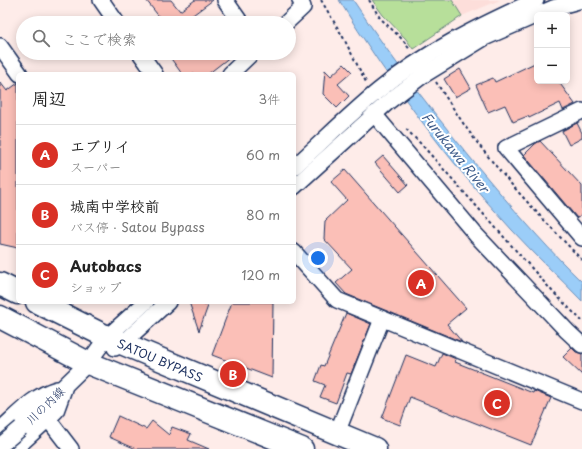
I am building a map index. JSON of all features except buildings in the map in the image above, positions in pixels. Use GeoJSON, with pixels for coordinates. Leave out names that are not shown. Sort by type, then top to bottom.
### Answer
{"type":"FeatureCollection","features":[{"type":"Feature","properties":{"kind":"highway"},"geometry":{"type":"LineString","coordinates":[[0,284],[16,292]]}},
{"type":"Feature","properties":{"kind":"highway","name":"SATOU BYPASS"},"geometry":{"type":"LineString","coordinates":[[41,304],[115,340],[375,449]]}},
{"type":"Feature","properties":{"kind":"highway"},"geometry":{"type":"LineString","coordinates":[[0,318],[88,363],[302,449]]}},
{"type":"Feature","properties":{"kind":"street"},"geometry":{"type":"LineString","coordinates":[[100,0],[113,16]]}},
{"type":"Feature","properties":{"kind":"street"},"geometry":{"type":"LineString","coordinates":[[225,0],[236,16]]}},
{"type":"Feature","properties":{"kind":"street"},"geometry":{"type":"LineString","coordinates":[[293,16],[303,7],[300,0]]}},
{"type":"Feature","properties":{"kind":"street"},"geometry":{"type":"LineString","coordinates":[[296,185],[388,102],[420,68],[479,26],[536,0]]}},
{"type":"Feature","properties":{"kind":"street"},"geometry":{"type":"LineString","coordinates":[[544,12],[582,0]]}},
{"type":"Feature","properties":{"kind":"street"},"geometry":{"type":"LineString","coordinates":[[296,165],[373,88],[534,16]]}},
{"type":"Feature","properties":{"kind":"street"},"geometry":{"type":"LineString","coordinates":[[0,46],[19,72]]}},
{"type":"Feature","properties":{"kind":"street"},"geometry":{"type":"LineString","coordinates":[[145,60],[154,72]]}},
{"type":"Feature","properties":{"kind":"street"},"geometry":{"type":"LineString","coordinates":[[232,72],[245,60]]}},
{"type":"Feature","properties":{"kind":"street"},"geometry":{"type":"LineString","coordinates":[[582,111],[506,148],[582,238]]}},
{"type":"Feature","properties":{"kind":"street"},"geometry":{"type":"LineString","coordinates":[[374,114],[476,235],[582,345]]}},
{"type":"Feature","properties":{"kind":"street"},"geometry":{"type":"LineString","coordinates":[[296,254],[337,300],[582,401]]}},
{"type":"Feature","properties":{"kind":"street"},"geometry":{"type":"LineString","coordinates":[[115,340],[144,304]]}},
{"type":"Feature","properties":{"kind":"street"},"geometry":{"type":"LineString","coordinates":[[115,340],[165,304]]}},
{"type":"Feature","properties":{"kind":"street"},"geometry":{"type":"LineString","coordinates":[[337,434],[382,319]]}},
{"type":"Feature","properties":{"kind":"street","name":"川の内線"},"geometry":{"type":"LineString","coordinates":[[0,446],[88,363],[115,340]]}},
{"type":"Feature","properties":{"kind":"street"},"geometry":{"type":"LineString","coordinates":[[0,430],[48,420],[56,411],[64,386]]}},
{"type":"Feature","properties":{"kind":"street"},"geometry":{"type":"LineString","coordinates":[[48,420],[71,449]]}},
{"type":"Feature","properties":{"kind":"street"},"geometry":{"type":"LineString","coordinates":[[15,449],[24,425]]}},
{"type":"Feature","properties":{"kind":"path"},"geometry":{"type":"LineString","coordinates":[[321,0],[343,37],[361,75],[373,88]]}},
{"type":"Feature","properties":{"kind":"path"},"geometry":{"type":"LineString","coordinates":[[369,0],[380,18],[403,40],[420,68],[494,163],[582,260]]}},
{"type":"Feature","properties":{"kind":"path"},"geometry":{"type":"LineString","coordinates":[[406,129],[552,291],[582,321]]}},
{"type":"Feature","properties":{"kind":"shaded area"},"geometry":{"type":"Polygon","coordinates":[[[452,0],[500,0],[462,16],[452,0]]]}},
{"type":"Feature","properties":{"kind":"green space"},"geometry":{"type":"Polygon","coordinates":[[[372,0],[452,0],[462,16],[413,49],[372,0]]]}},
{"type":"Feature","properties":{"kind":"water","name":"Furukawa River"},"geometry":{"type":"Polygon","coordinates":[[[339,0],[353,0],[403,72],[456,141],[526,223],[582,282],[582,301],[512,230],[442,148],[378,61],[339,0]]]}},
{"type":"Feature","properties":{"kind":"place","name":"エブリイ"},"geometry":{"type":"Point","coordinates":[421,283]}},
{"type":"Feature","properties":{"kind":"place","name":"城南中学校前"},"geometry":{"type":"Point","coordinates":[233,374]}},
{"type":"Feature","properties":{"kind":"place","name":"Autobacs"},"geometry":{"type":"Point","coordinates":[497,403]}}]}
